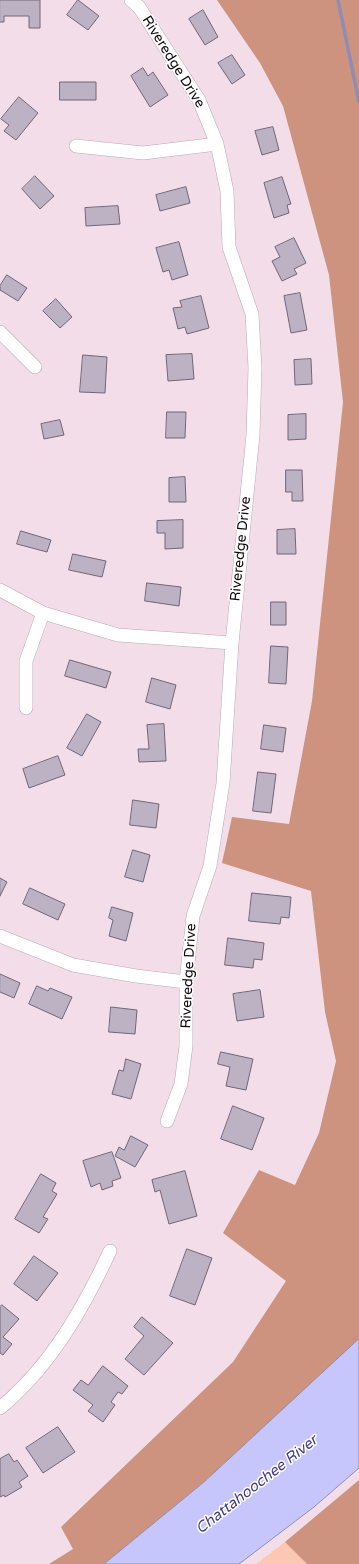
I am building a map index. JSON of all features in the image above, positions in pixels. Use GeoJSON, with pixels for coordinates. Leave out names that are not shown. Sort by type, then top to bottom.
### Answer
{"type":"FeatureCollection","features":[{"type":"Feature","properties":{"kind":"street","name":"Riveredge Drive"},"geometry":{"type":"LineString","coordinates":[[130,0],[139,7],[199,100],[217,144],[227,191],[229,247],[252,314],[255,368],[253,435],[232,643],[223,783],[218,824],[210,866],[193,916],[186,982],[186,1046],[181,1084],[167,1121]]}},
{"type":"Feature","properties":{"kind":"street"},"geometry":{"type":"LineString","coordinates":[[76,146],[143,153],[217,144]]}},
{"type":"Feature","properties":{"kind":"street"},"geometry":{"type":"LineString","coordinates":[[0,332],[35,367]]}},
{"type":"Feature","properties":{"kind":"street"},"geometry":{"type":"LineString","coordinates":[[0,590],[43,613],[118,636],[232,643]]}},
{"type":"Feature","properties":{"kind":"street"},"geometry":{"type":"LineString","coordinates":[[26,708],[26,661],[43,613]]}},
{"type":"Feature","properties":{"kind":"street"},"geometry":{"type":"LineString","coordinates":[[0,936],[74,965],[136,976],[186,982]]}},
{"type":"Feature","properties":{"kind":"street"},"geometry":{"type":"LineString","coordinates":[[0,1408],[17,1394],[35,1373],[75,1320],[110,1251]]}},
{"type":"Feature","properties":{"kind":"shaded area"},"geometry":{"type":"Polygon","coordinates":[[[217,0],[359,0],[359,1339],[204,1482],[104,1564],[49,1564],[73,1549],[61,1527],[233,1362],[286,1281],[223,1233],[259,1170],[295,1185],[319,1133],[336,1061],[325,1012],[311,891],[222,863],[232,817],[289,824],[312,701],[343,402],[329,275],[283,106],[260,63],[217,0]]]}},
{"type":"Feature","properties":{"kind":"shaded area"},"geometry":{"type":"Polygon","coordinates":[[[359,1480],[359,1564],[307,1564],[285,1542],[359,1480]]]}},
{"type":"Feature","properties":{"kind":"shaded area"},"geometry":{"type":"Polygon","coordinates":[[[285,1542],[307,1564],[256,1564],[285,1542]]]}},
{"type":"Feature","properties":{"kind":"water","name":"Chattahoochee River"},"geometry":{"type":"Polygon","coordinates":[[[359,1339],[359,1468],[314,1507],[239,1564],[104,1564],[204,1482],[359,1339]]]}},
{"type":"Feature","properties":{"kind":"building"},"geometry":{"type":"Polygon","coordinates":[[[0,0],[40,0],[40,28],[29,28],[29,16],[4,16],[4,22],[0,22],[0,0]]]}},
{"type":"Feature","properties":{"kind":"building"},"geometry":{"type":"Polygon","coordinates":[[[78,0],[99,16],[88,30],[67,15],[78,0]]]}},
{"type":"Feature","properties":{"kind":"building"},"geometry":{"type":"Polygon","coordinates":[[[203,10],[218,37],[205,45],[189,19],[203,10]]]}},
{"type":"Feature","properties":{"kind":"building"},"geometry":{"type":"Polygon","coordinates":[[[232,55],[245,75],[232,84],[218,63],[232,55]]]}},
{"type":"Feature","properties":{"kind":"building"},"geometry":{"type":"Polygon","coordinates":[[[143,68],[148,76],[153,72],[168,95],[150,107],[131,76],[143,68]]]}},
{"type":"Feature","properties":{"kind":"building"},"geometry":{"type":"Polygon","coordinates":[[[60,82],[96,82],[96,100],[60,100],[60,82]]]}},
{"type":"Feature","properties":{"kind":"building"},"geometry":{"type":"Polygon","coordinates":[[[19,97],[38,113],[16,140],[4,131],[9,125],[1,119],[19,97]]]}},
{"type":"Feature","properties":{"kind":"building"},"geometry":{"type":"Polygon","coordinates":[[[273,127],[279,150],[262,155],[255,131],[273,127]]]}},
{"type":"Feature","properties":{"kind":"building"},"geometry":{"type":"Polygon","coordinates":[[[35,176],[54,196],[40,209],[22,189],[35,176]]]}},
{"type":"Feature","properties":{"kind":"building"},"geometry":{"type":"Polygon","coordinates":[[[282,177],[291,204],[287,205],[289,213],[274,218],[264,183],[282,177]]]}},
{"type":"Feature","properties":{"kind":"building"},"geometry":{"type":"Polygon","coordinates":[[[186,187],[190,203],[160,211],[156,195],[186,187]]]}},
{"type":"Feature","properties":{"kind":"building"},"geometry":{"type":"Polygon","coordinates":[[[118,206],[120,224],[86,226],[85,208],[118,206]]]}},
{"type":"Feature","properties":{"kind":"building"},"geometry":{"type":"Polygon","coordinates":[[[294,238],[306,263],[294,269],[297,274],[282,281],[272,261],[280,257],[275,247],[294,238]]]}},
{"type":"Feature","properties":{"kind":"building"},"geometry":{"type":"Polygon","coordinates":[[[179,242],[188,275],[172,280],[169,270],[163,272],[156,248],[179,242]]]}},
{"type":"Feature","properties":{"kind":"building"},"geometry":{"type":"Polygon","coordinates":[[[7,275],[27,288],[18,301],[0,290],[0,286],[7,275]]]}},
{"type":"Feature","properties":{"kind":"building"},"geometry":{"type":"Polygon","coordinates":[[[300,293],[307,330],[291,333],[284,296],[300,293]]]}},
{"type":"Feature","properties":{"kind":"building"},"geometry":{"type":"Polygon","coordinates":[[[201,296],[209,328],[187,334],[185,327],[178,329],[173,308],[182,307],[180,301],[201,296]]]}},
{"type":"Feature","properties":{"kind":"building"},"geometry":{"type":"Polygon","coordinates":[[[56,299],[72,317],[60,328],[43,311],[56,299]]]}},
{"type":"Feature","properties":{"kind":"building"},"geometry":{"type":"Polygon","coordinates":[[[192,354],[194,379],[168,381],[166,355],[192,354]]]}},
{"type":"Feature","properties":{"kind":"building"},"geometry":{"type":"Polygon","coordinates":[[[83,355],[107,357],[105,393],[80,392],[83,355]]]}},
{"type":"Feature","properties":{"kind":"building"},"geometry":{"type":"Polygon","coordinates":[[[311,359],[312,384],[295,385],[294,360],[311,359]]]}},
{"type":"Feature","properties":{"kind":"building"},"geometry":{"type":"Polygon","coordinates":[[[167,412],[186,412],[185,438],[166,438],[167,412]]]}},
{"type":"Feature","properties":{"kind":"building"},"geometry":{"type":"Polygon","coordinates":[[[306,414],[306,439],[288,440],[288,415],[306,414]]]}},
{"type":"Feature","properties":{"kind":"building"},"geometry":{"type":"Polygon","coordinates":[[[60,420],[64,435],[44,439],[41,424],[60,420]]]}},
{"type":"Feature","properties":{"kind":"building"},"geometry":{"type":"Polygon","coordinates":[[[286,470],[302,470],[303,501],[292,501],[292,492],[286,492],[286,470]]]}},
{"type":"Feature","properties":{"kind":"building"},"geometry":{"type":"Polygon","coordinates":[[[185,477],[186,502],[169,502],[169,478],[185,477]]]}},
{"type":"Feature","properties":{"kind":"building"},"geometry":{"type":"Polygon","coordinates":[[[183,520],[183,548],[165,549],[165,533],[157,533],[157,521],[183,520]]]}},
{"type":"Feature","properties":{"kind":"building"},"geometry":{"type":"Polygon","coordinates":[[[295,529],[296,554],[277,554],[277,530],[295,529]]]}},
{"type":"Feature","properties":{"kind":"building"},"geometry":{"type":"Polygon","coordinates":[[[21,531],[51,540],[47,552],[17,544],[21,531]]]}},
{"type":"Feature","properties":{"kind":"building"},"geometry":{"type":"Polygon","coordinates":[[[73,554],[106,561],[102,577],[69,570],[73,554]]]}},
{"type":"Feature","properties":{"kind":"building"},"geometry":{"type":"Polygon","coordinates":[[[147,583],[181,587],[179,606],[145,601],[147,583]]]}},
{"type":"Feature","properties":{"kind":"building"},"geometry":{"type":"Polygon","coordinates":[[[271,602],[286,602],[286,625],[271,625],[271,602]]]}},
{"type":"Feature","properties":{"kind":"building"},"geometry":{"type":"Polygon","coordinates":[[[271,646],[288,647],[286,684],[269,683],[271,646]]]}},
{"type":"Feature","properties":{"kind":"building"},"geometry":{"type":"Polygon","coordinates":[[[70,660],[111,672],[106,688],[65,676],[70,660]]]}},
{"type":"Feature","properties":{"kind":"building"},"geometry":{"type":"Polygon","coordinates":[[[152,678],[176,685],[170,709],[146,702],[152,678]]]}},
{"type":"Feature","properties":{"kind":"building"},"geometry":{"type":"Polygon","coordinates":[[[87,714],[101,722],[82,756],[67,748],[87,714]]]}},
{"type":"Feature","properties":{"kind":"building"},"geometry":{"type":"Polygon","coordinates":[[[164,724],[166,761],[139,762],[138,749],[149,749],[147,725],[164,724]]]}},
{"type":"Feature","properties":{"kind":"building"},"geometry":{"type":"Polygon","coordinates":[[[264,725],[286,728],[283,752],[261,749],[264,725]]]}},
{"type":"Feature","properties":{"kind":"building"},"geometry":{"type":"Polygon","coordinates":[[[58,756],[65,775],[29,788],[23,769],[58,756]]]}},
{"type":"Feature","properties":{"kind":"building"},"geometry":{"type":"Polygon","coordinates":[[[258,772],[276,774],[271,813],[253,811],[258,772]]]}},
{"type":"Feature","properties":{"kind":"building"},"geometry":{"type":"Polygon","coordinates":[[[133,800],[159,804],[156,828],[130,825],[133,800]]]}},
{"type":"Feature","properties":{"kind":"building"},"geometry":{"type":"Polygon","coordinates":[[[133,850],[150,855],[143,882],[125,877],[133,850]]]}},
{"type":"Feature","properties":{"kind":"building"},"geometry":{"type":"Polygon","coordinates":[[[0,878],[7,882],[0,896],[0,878]]]}},
{"type":"Feature","properties":{"kind":"building"},"geometry":{"type":"Polygon","coordinates":[[[30,888],[65,904],[58,920],[23,904],[30,888]]]}},
{"type":"Feature","properties":{"kind":"building"},"geometry":{"type":"Polygon","coordinates":[[[252,893],[291,897],[289,918],[281,917],[280,924],[249,921],[252,893]]]}},
{"type":"Feature","properties":{"kind":"building"},"geometry":{"type":"Polygon","coordinates":[[[112,907],[133,913],[126,941],[109,936],[113,920],[109,918],[112,907]]]}},
{"type":"Feature","properties":{"kind":"building"},"geometry":{"type":"Polygon","coordinates":[[[228,938],[264,943],[262,960],[254,959],[253,968],[225,965],[228,938]]]}},
{"type":"Feature","properties":{"kind":"building"},"geometry":{"type":"Polygon","coordinates":[[[0,974],[20,983],[14,998],[0,992],[0,974]]]}},
{"type":"Feature","properties":{"kind":"building"},"geometry":{"type":"Polygon","coordinates":[[[37,986],[48,991],[50,988],[72,997],[62,1019],[29,1004],[37,986]]]}},
{"type":"Feature","properties":{"kind":"building"},"geometry":{"type":"Polygon","coordinates":[[[260,990],[264,1017],[237,1021],[233,994],[260,990]]]}},
{"type":"Feature","properties":{"kind":"building"},"geometry":{"type":"Polygon","coordinates":[[[111,1007],[137,1010],[135,1034],[109,1032],[111,1007]]]}},
{"type":"Feature","properties":{"kind":"building"},"geometry":{"type":"Polygon","coordinates":[[[221,1052],[253,1059],[246,1090],[226,1086],[230,1067],[218,1064],[221,1052]]]}},
{"type":"Feature","properties":{"kind":"building"},"geometry":{"type":"Polygon","coordinates":[[[126,1059],[141,1064],[131,1099],[112,1094],[119,1070],[123,1071],[126,1059]]]}},
{"type":"Feature","properties":{"kind":"building"},"geometry":{"type":"Polygon","coordinates":[[[233,1106],[264,1118],[252,1150],[221,1139],[233,1106]]]}},
{"type":"Feature","properties":{"kind":"building"},"geometry":{"type":"Polygon","coordinates":[[[131,1136],[148,1145],[135,1167],[115,1156],[119,1147],[124,1150],[131,1136]]]}},
{"type":"Feature","properties":{"kind":"building"},"geometry":{"type":"Polygon","coordinates":[[[112,1152],[121,1178],[112,1181],[113,1186],[102,1190],[100,1183],[91,1187],[83,1161],[112,1152]]]}},
{"type":"Feature","properties":{"kind":"building"},"geometry":{"type":"Polygon","coordinates":[[[185,1171],[197,1216],[169,1224],[160,1190],[155,1192],[152,1180],[185,1171]]]}},
{"type":"Feature","properties":{"kind":"building"},"geometry":{"type":"Polygon","coordinates":[[[41,1174],[56,1183],[52,1191],[57,1194],[43,1217],[48,1219],[39,1233],[15,1219],[41,1174]]]}},
{"type":"Feature","properties":{"kind":"building"},"geometry":{"type":"Polygon","coordinates":[[[187,1249],[212,1258],[195,1305],[170,1296],[187,1249]]]}},
{"type":"Feature","properties":{"kind":"building"},"geometry":{"type":"Polygon","coordinates":[[[34,1256],[58,1273],[37,1301],[14,1284],[34,1256]]]}},
{"type":"Feature","properties":{"kind":"building"},"geometry":{"type":"Polygon","coordinates":[[[2,1305],[19,1319],[3,1337],[12,1344],[3,1355],[0,1353],[0,1307],[2,1305]]]}},
{"type":"Feature","properties":{"kind":"building"},"geometry":{"type":"Polygon","coordinates":[[[142,1317],[173,1343],[144,1375],[125,1359],[144,1336],[134,1327],[142,1317]]]}},
{"type":"Feature","properties":{"kind":"building"},"geometry":{"type":"Polygon","coordinates":[[[103,1366],[128,1386],[122,1394],[118,1392],[111,1402],[115,1405],[103,1422],[88,1411],[93,1405],[73,1390],[81,1380],[88,1385],[103,1366]]]}},
{"type":"Feature","properties":{"kind":"building"},"geometry":{"type":"Polygon","coordinates":[[[58,1427],[75,1452],[43,1473],[26,1448],[58,1427]]]}},
{"type":"Feature","properties":{"kind":"building"},"geometry":{"type":"Polygon","coordinates":[[[9,1454],[14,1462],[17,1460],[28,1476],[19,1482],[22,1487],[5,1497],[4,1495],[0,1497],[0,1459],[9,1454]]]}},
{"type":"Feature","properties":{"kind":"waterway"},"geometry":{"type":"LineString","coordinates":[[338,0],[359,102]]}}]}
